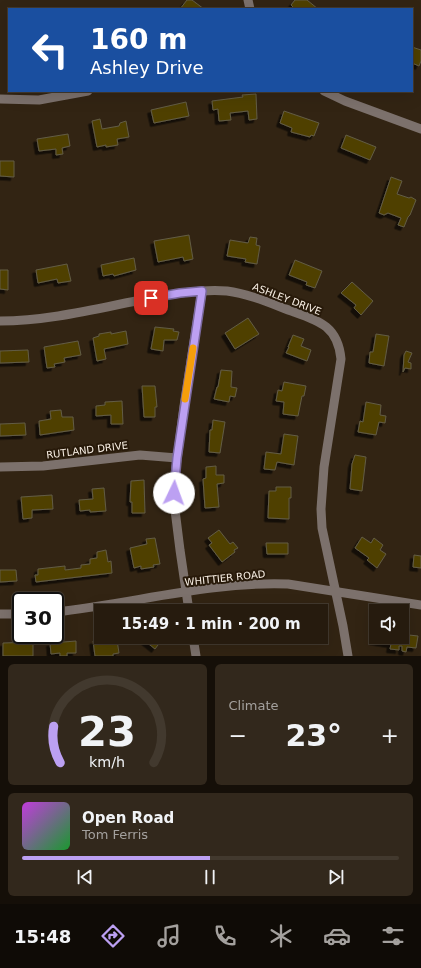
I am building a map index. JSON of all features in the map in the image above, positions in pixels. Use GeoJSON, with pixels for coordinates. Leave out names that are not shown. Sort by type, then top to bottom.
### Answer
{"type":"FeatureCollection","features":[{"type":"Feature","properties":{"kind":"street"},"geometry":{"type":"LineString","coordinates":[[0,99],[39,100],[83,92]]}},
{"type":"Feature","properties":{"kind":"street"},"geometry":{"type":"LineString","coordinates":[[326,92],[345,101],[421,129]]}},
{"type":"Feature","properties":{"kind":"street"},"geometry":{"type":"LineString","coordinates":[[188,604],[174,502],[174,483],[202,291]]}},
{"type":"Feature","properties":{"kind":"street","name":"ASHLEY DRIVE"},"geometry":{"type":"LineString","coordinates":[[0,321],[63,315],[180,293],[229,291],[246,295],[311,318],[328,326],[338,342],[341,358],[324,467],[321,509],[322,528],[348,656]]}},
{"type":"Feature","properties":{"kind":"street","name":"RUTLAND DRIVE"},"geometry":{"type":"LineString","coordinates":[[0,467],[43,466],[140,454],[177,458]]}},
{"type":"Feature","properties":{"kind":"street","name":"WHITTIER ROAD"},"geometry":{"type":"LineString","coordinates":[[64,611],[228,587],[271,584],[288,584],[421,605]]}},
{"type":"Feature","properties":{"kind":"street"},"geometry":{"type":"LineString","coordinates":[[0,614],[12,614]]}},
{"type":"Feature","properties":{"kind":"street"},"geometry":{"type":"LineString","coordinates":[[194,644],[196,656]]}},
{"type":"Feature","properties":{"kind":"building"},"geometry":{"type":"Polygon","coordinates":[[[187,0],[192,0],[203,8],[181,8],[187,0]]]}},
{"type":"Feature","properties":{"kind":"building"},"geometry":{"type":"Polygon","coordinates":[[[295,0],[307,0],[317,8],[294,8],[291,5],[295,0]]]}},
{"type":"Feature","properties":{"kind":"building"},"geometry":{"type":"Polygon","coordinates":[[[413,47],[421,50],[421,61],[419,66],[413,63],[413,47]]]}},
{"type":"Feature","properties":{"kind":"building"},"geometry":{"type":"Polygon","coordinates":[[[256,94],[257,119],[249,120],[248,111],[230,113],[231,120],[219,121],[218,109],[213,110],[212,101],[243,97],[242,95],[256,94]]]}},
{"type":"Feature","properties":{"kind":"building"},"geometry":{"type":"Polygon","coordinates":[[[186,102],[189,116],[154,123],[151,110],[186,102]]]}},
{"type":"Feature","properties":{"kind":"building"},"geometry":{"type":"Polygon","coordinates":[[[284,111],[319,123],[314,136],[311,135],[310,137],[291,132],[292,128],[280,123],[284,111]]]}},
{"type":"Feature","properties":{"kind":"building"},"geometry":{"type":"Polygon","coordinates":[[[100,119],[102,129],[119,126],[120,123],[126,121],[129,137],[117,139],[118,145],[97,147],[92,121],[100,119]]]}},
{"type":"Feature","properties":{"kind":"building"},"geometry":{"type":"Polygon","coordinates":[[[68,134],[70,146],[62,148],[63,154],[56,155],[56,149],[39,151],[37,139],[68,134]]]}},
{"type":"Feature","properties":{"kind":"building"},"geometry":{"type":"Polygon","coordinates":[[[346,135],[376,147],[370,160],[341,148],[346,135]]]}},
{"type":"Feature","properties":{"kind":"building"},"geometry":{"type":"Polygon","coordinates":[[[0,161],[14,161],[14,177],[0,176],[0,161]]]}},
{"type":"Feature","properties":{"kind":"building"},"geometry":{"type":"Polygon","coordinates":[[[391,177],[402,181],[397,194],[409,198],[411,197],[416,200],[404,227],[398,225],[401,218],[388,213],[384,215],[379,213],[391,177]]]}},
{"type":"Feature","properties":{"kind":"building"},"geometry":{"type":"Polygon","coordinates":[[[189,235],[193,259],[184,261],[183,257],[158,262],[154,241],[189,235]]]}},
{"type":"Feature","properties":{"kind":"building"},"geometry":{"type":"Polygon","coordinates":[[[250,237],[257,238],[256,245],[260,246],[257,264],[245,262],[246,259],[227,256],[230,240],[248,243],[250,237]]]}},
{"type":"Feature","properties":{"kind":"building"},"geometry":{"type":"Polygon","coordinates":[[[134,258],[136,270],[114,276],[113,274],[103,276],[101,265],[134,258]]]}},
{"type":"Feature","properties":{"kind":"building"},"geometry":{"type":"Polygon","coordinates":[[[295,260],[322,271],[315,288],[306,285],[307,282],[289,275],[295,260]]]}},
{"type":"Feature","properties":{"kind":"building"},"geometry":{"type":"Polygon","coordinates":[[[67,264],[71,281],[58,283],[57,279],[38,283],[36,270],[67,264]]]}},
{"type":"Feature","properties":{"kind":"building"},"geometry":{"type":"Polygon","coordinates":[[[0,270],[8,270],[8,290],[0,289],[0,270]]]}},
{"type":"Feature","properties":{"kind":"building"},"geometry":{"type":"Polygon","coordinates":[[[352,282],[373,301],[361,315],[354,308],[356,305],[341,293],[352,282]]]}},
{"type":"Feature","properties":{"kind":"building"},"geometry":{"type":"Polygon","coordinates":[[[248,318],[259,334],[235,349],[225,333],[248,318]]]}},
{"type":"Feature","properties":{"kind":"building"},"geometry":{"type":"Polygon","coordinates":[[[155,327],[174,329],[173,331],[179,332],[177,340],[164,340],[163,351],[151,349],[155,327]]]}},
{"type":"Feature","properties":{"kind":"building"},"geometry":{"type":"Polygon","coordinates":[[[126,331],[128,344],[104,349],[106,359],[97,361],[93,338],[99,336],[99,334],[111,332],[111,334],[126,331]]]}},
{"type":"Feature","properties":{"kind":"building"},"geometry":{"type":"Polygon","coordinates":[[[376,334],[389,336],[384,366],[369,363],[370,352],[373,352],[376,334]]]}},
{"type":"Feature","properties":{"kind":"building"},"geometry":{"type":"Polygon","coordinates":[[[293,335],[304,339],[301,346],[311,350],[307,361],[286,353],[293,335]]]}},
{"type":"Feature","properties":{"kind":"building"},"geometry":{"type":"Polygon","coordinates":[[[78,341],[81,355],[64,358],[65,362],[54,364],[55,367],[47,368],[44,347],[78,341]]]}},
{"type":"Feature","properties":{"kind":"building"},"geometry":{"type":"Polygon","coordinates":[[[28,350],[29,362],[0,363],[0,351],[28,350]]]}},
{"type":"Feature","properties":{"kind":"building"},"geometry":{"type":"Polygon","coordinates":[[[406,351],[412,353],[408,362],[411,363],[411,369],[405,368],[403,372],[404,355],[406,351]]]}},
{"type":"Feature","properties":{"kind":"building"},"geometry":{"type":"Polygon","coordinates":[[[221,370],[232,371],[231,387],[237,388],[235,397],[230,396],[229,402],[214,399],[221,370]]]}},
{"type":"Feature","properties":{"kind":"building"},"geometry":{"type":"Polygon","coordinates":[[[284,382],[306,386],[304,396],[302,396],[298,416],[283,414],[284,402],[276,401],[278,390],[282,391],[284,382]]]}},
{"type":"Feature","properties":{"kind":"building"},"geometry":{"type":"Polygon","coordinates":[[[142,386],[155,386],[157,407],[155,407],[155,417],[144,417],[142,386]]]}},
{"type":"Feature","properties":{"kind":"building"},"geometry":{"type":"Polygon","coordinates":[[[122,401],[123,424],[111,424],[111,415],[96,416],[96,406],[105,405],[105,402],[122,401]]]}},
{"type":"Feature","properties":{"kind":"building"},"geometry":{"type":"Polygon","coordinates":[[[366,402],[381,405],[380,415],[386,416],[385,423],[379,422],[376,435],[358,432],[360,421],[363,422],[366,402]]]}},
{"type":"Feature","properties":{"kind":"building"},"geometry":{"type":"Polygon","coordinates":[[[61,410],[62,417],[73,417],[74,430],[40,435],[39,421],[51,419],[50,411],[61,410]]]}},
{"type":"Feature","properties":{"kind":"building"},"geometry":{"type":"Polygon","coordinates":[[[213,420],[225,422],[220,453],[209,452],[210,430],[212,430],[213,420]]]}},
{"type":"Feature","properties":{"kind":"building"},"geometry":{"type":"Polygon","coordinates":[[[25,423],[26,435],[0,436],[0,424],[25,423]]]}},
{"type":"Feature","properties":{"kind":"building"},"geometry":{"type":"Polygon","coordinates":[[[284,434],[298,436],[294,465],[277,462],[275,470],[264,469],[266,452],[281,454],[284,434]]]}},
{"type":"Feature","properties":{"kind":"building"},"geometry":{"type":"Polygon","coordinates":[[[355,455],[366,457],[362,491],[350,489],[352,464],[355,455]]]}},
{"type":"Feature","properties":{"kind":"building"},"geometry":{"type":"Polygon","coordinates":[[[216,466],[216,475],[224,475],[224,483],[217,484],[219,507],[205,508],[203,479],[206,478],[206,467],[216,466]]]}},
{"type":"Feature","properties":{"kind":"building"},"geometry":{"type":"Polygon","coordinates":[[[144,480],[145,513],[132,513],[132,502],[130,502],[131,481],[144,480]]]}},
{"type":"Feature","properties":{"kind":"building"},"geometry":{"type":"Polygon","coordinates":[[[276,487],[291,487],[291,498],[289,498],[289,519],[268,518],[269,491],[276,491],[276,487]]]}},
{"type":"Feature","properties":{"kind":"building"},"geometry":{"type":"Polygon","coordinates":[[[104,488],[106,511],[80,511],[79,500],[93,499],[92,489],[104,488]]]}},
{"type":"Feature","properties":{"kind":"building"},"geometry":{"type":"Polygon","coordinates":[[[52,495],[53,509],[32,510],[32,518],[23,519],[21,497],[52,495]]]}},
{"type":"Feature","properties":{"kind":"building"},"geometry":{"type":"Polygon","coordinates":[[[219,530],[230,544],[233,542],[238,548],[222,562],[209,545],[212,543],[208,538],[219,530]]]}},
{"type":"Feature","properties":{"kind":"building"},"geometry":{"type":"Polygon","coordinates":[[[362,537],[371,543],[374,538],[383,545],[380,550],[386,554],[377,568],[367,560],[369,558],[355,548],[362,537]]]}},
{"type":"Feature","properties":{"kind":"building"},"geometry":{"type":"Polygon","coordinates":[[[155,538],[160,564],[153,565],[154,567],[141,569],[141,566],[134,568],[130,548],[147,544],[146,539],[155,538]]]}},
{"type":"Feature","properties":{"kind":"building"},"geometry":{"type":"Polygon","coordinates":[[[266,543],[288,543],[288,554],[267,554],[266,543]]]}},
{"type":"Feature","properties":{"kind":"building"},"geometry":{"type":"Polygon","coordinates":[[[106,550],[108,562],[111,561],[112,573],[36,582],[35,575],[38,575],[38,569],[65,566],[65,570],[81,568],[81,565],[90,564],[90,559],[97,558],[97,552],[106,550]]]}},
{"type":"Feature","properties":{"kind":"building"},"geometry":{"type":"Polygon","coordinates":[[[414,555],[421,556],[421,568],[413,567],[414,555]]]}},
{"type":"Feature","properties":{"kind":"building"},"geometry":{"type":"Polygon","coordinates":[[[0,570],[16,570],[17,581],[0,582],[0,570]]]}},
{"type":"Feature","properties":{"kind":"building"},"geometry":{"type":"Polygon","coordinates":[[[409,635],[418,636],[416,648],[407,647],[406,652],[402,651],[402,646],[399,646],[399,650],[390,649],[391,644],[409,644],[409,635]]]}},
{"type":"Feature","properties":{"kind":"building"},"geometry":{"type":"Polygon","coordinates":[[[76,641],[76,653],[67,653],[67,656],[60,656],[60,653],[51,654],[50,644],[64,644],[64,642],[76,641]]]}},
{"type":"Feature","properties":{"kind":"building"},"geometry":{"type":"Polygon","coordinates":[[[93,641],[94,644],[118,644],[119,653],[113,654],[113,656],[95,656],[93,641]]]}},
{"type":"Feature","properties":{"kind":"building"},"geometry":{"type":"Polygon","coordinates":[[[3,643],[33,644],[33,656],[3,656],[3,643]]]}},
{"type":"Feature","properties":{"kind":"building"},"geometry":{"type":"Polygon","coordinates":[[[149,644],[159,644],[155,649],[149,644]]]}},
{"type":"Feature","properties":{"kind":"slow traffic"},"geometry":{"type":"LineString","coordinates":[[185,399],[193,348]]}},
{"type":"Feature","properties":{"kind":"route"},"geometry":{"type":"LineString","coordinates":[[151,298],[202,291],[184,406],[174,493]]}}]}
